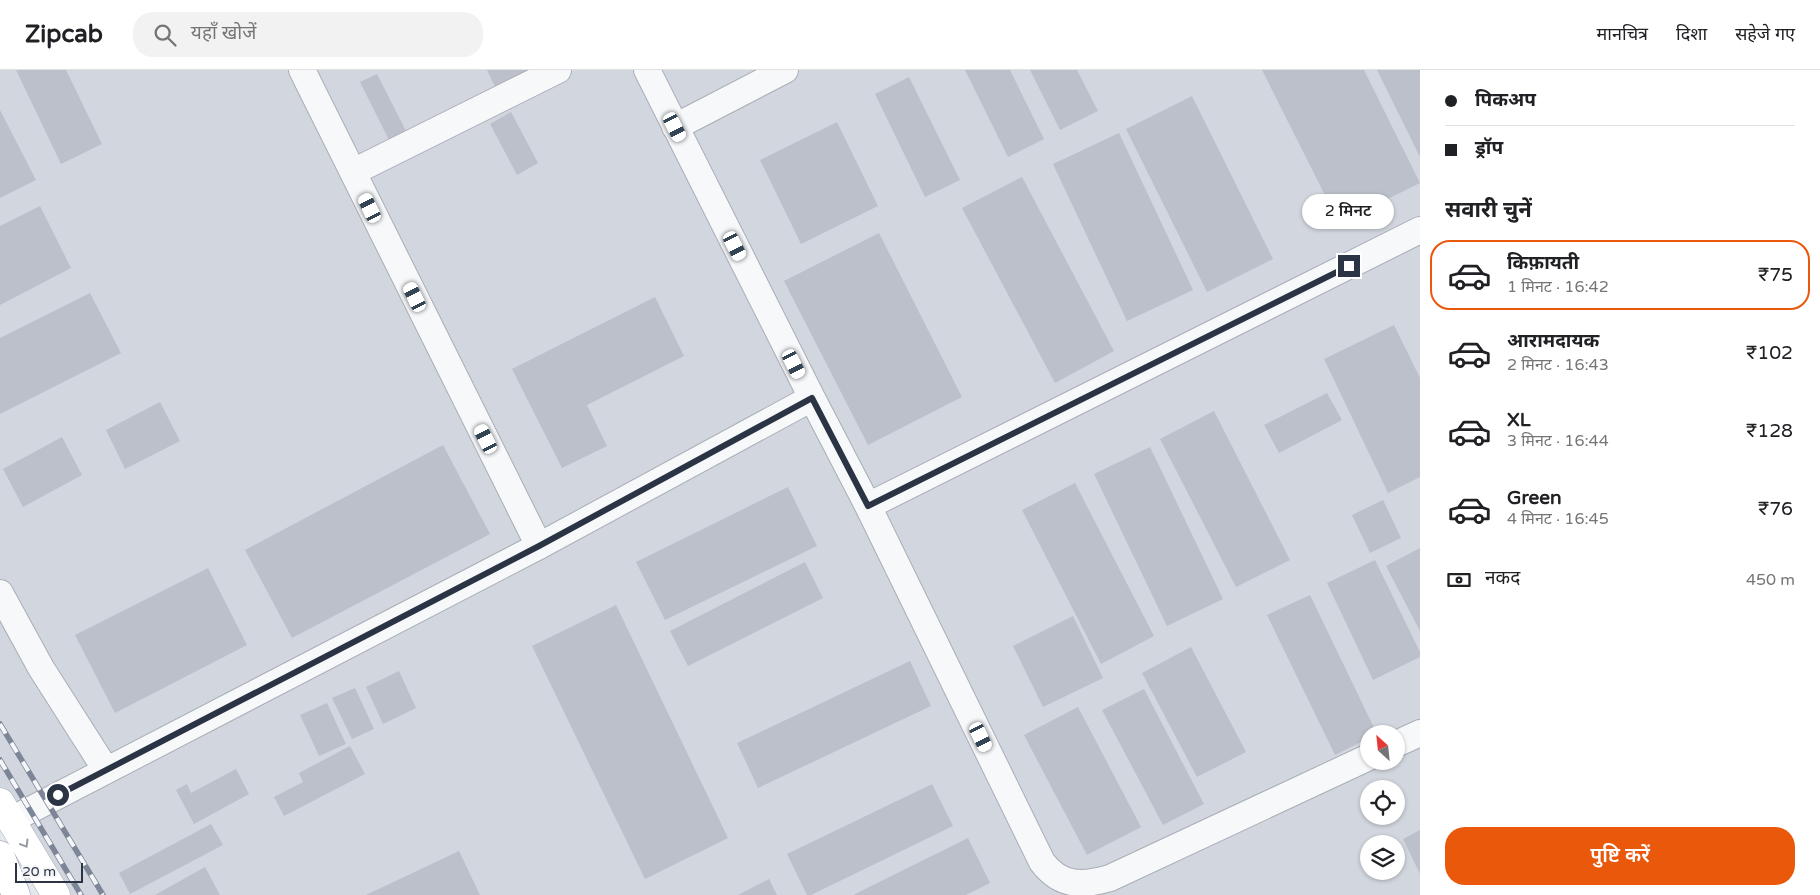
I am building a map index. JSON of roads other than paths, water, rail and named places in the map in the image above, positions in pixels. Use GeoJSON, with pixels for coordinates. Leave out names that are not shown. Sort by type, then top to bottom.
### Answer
{"type":"FeatureCollection","features":[{"type":"Feature","properties":{"kind":"main road"},"geometry":{"type":"LineString","coordinates":[[6,811],[56,895]]}},
{"type":"Feature","properties":{"kind":"main road"},"geometry":{"type":"LineString","coordinates":[[0,855],[16,895]]}},
{"type":"Feature","properties":{"kind":"main road"},"geometry":{"type":"LineString","coordinates":[[0,879],[10,895]]}},
{"type":"Feature","properties":{"kind":"street"},"geometry":{"type":"LineString","coordinates":[[302,70],[539,546]]}},
{"type":"Feature","properties":{"kind":"street"},"geometry":{"type":"LineString","coordinates":[[353,172],[558,70]]}},
{"type":"Feature","properties":{"kind":"street"},"geometry":{"type":"LineString","coordinates":[[647,70],[868,506],[1042,862],[1049,872],[1063,881],[1072,883],[1095,883],[1110,878],[1360,761]]}},
{"type":"Feature","properties":{"kind":"street"},"geometry":{"type":"LineString","coordinates":[[675,127],[785,70]]}},
{"type":"Feature","properties":{"kind":"street"},"geometry":{"type":"LineString","coordinates":[[868,506],[1420,230]]}},
{"type":"Feature","properties":{"kind":"street"},"geometry":{"type":"LineString","coordinates":[[6,811],[106,770],[539,546],[812,398]]}},
{"type":"Feature","properties":{"kind":"street"},"geometry":{"type":"LineString","coordinates":[[0,593],[41,668],[106,770]]}},
{"type":"Feature","properties":{"kind":"street"},"geometry":{"type":"LineString","coordinates":[[1405,740],[1420,733]]}},
{"type":"Feature","properties":{"kind":"railway"},"geometry":{"type":"LineString","coordinates":[[0,724],[103,895]]}},
{"type":"Feature","properties":{"kind":"railway"},"geometry":{"type":"LineString","coordinates":[[0,760],[81,895]]}}]}
